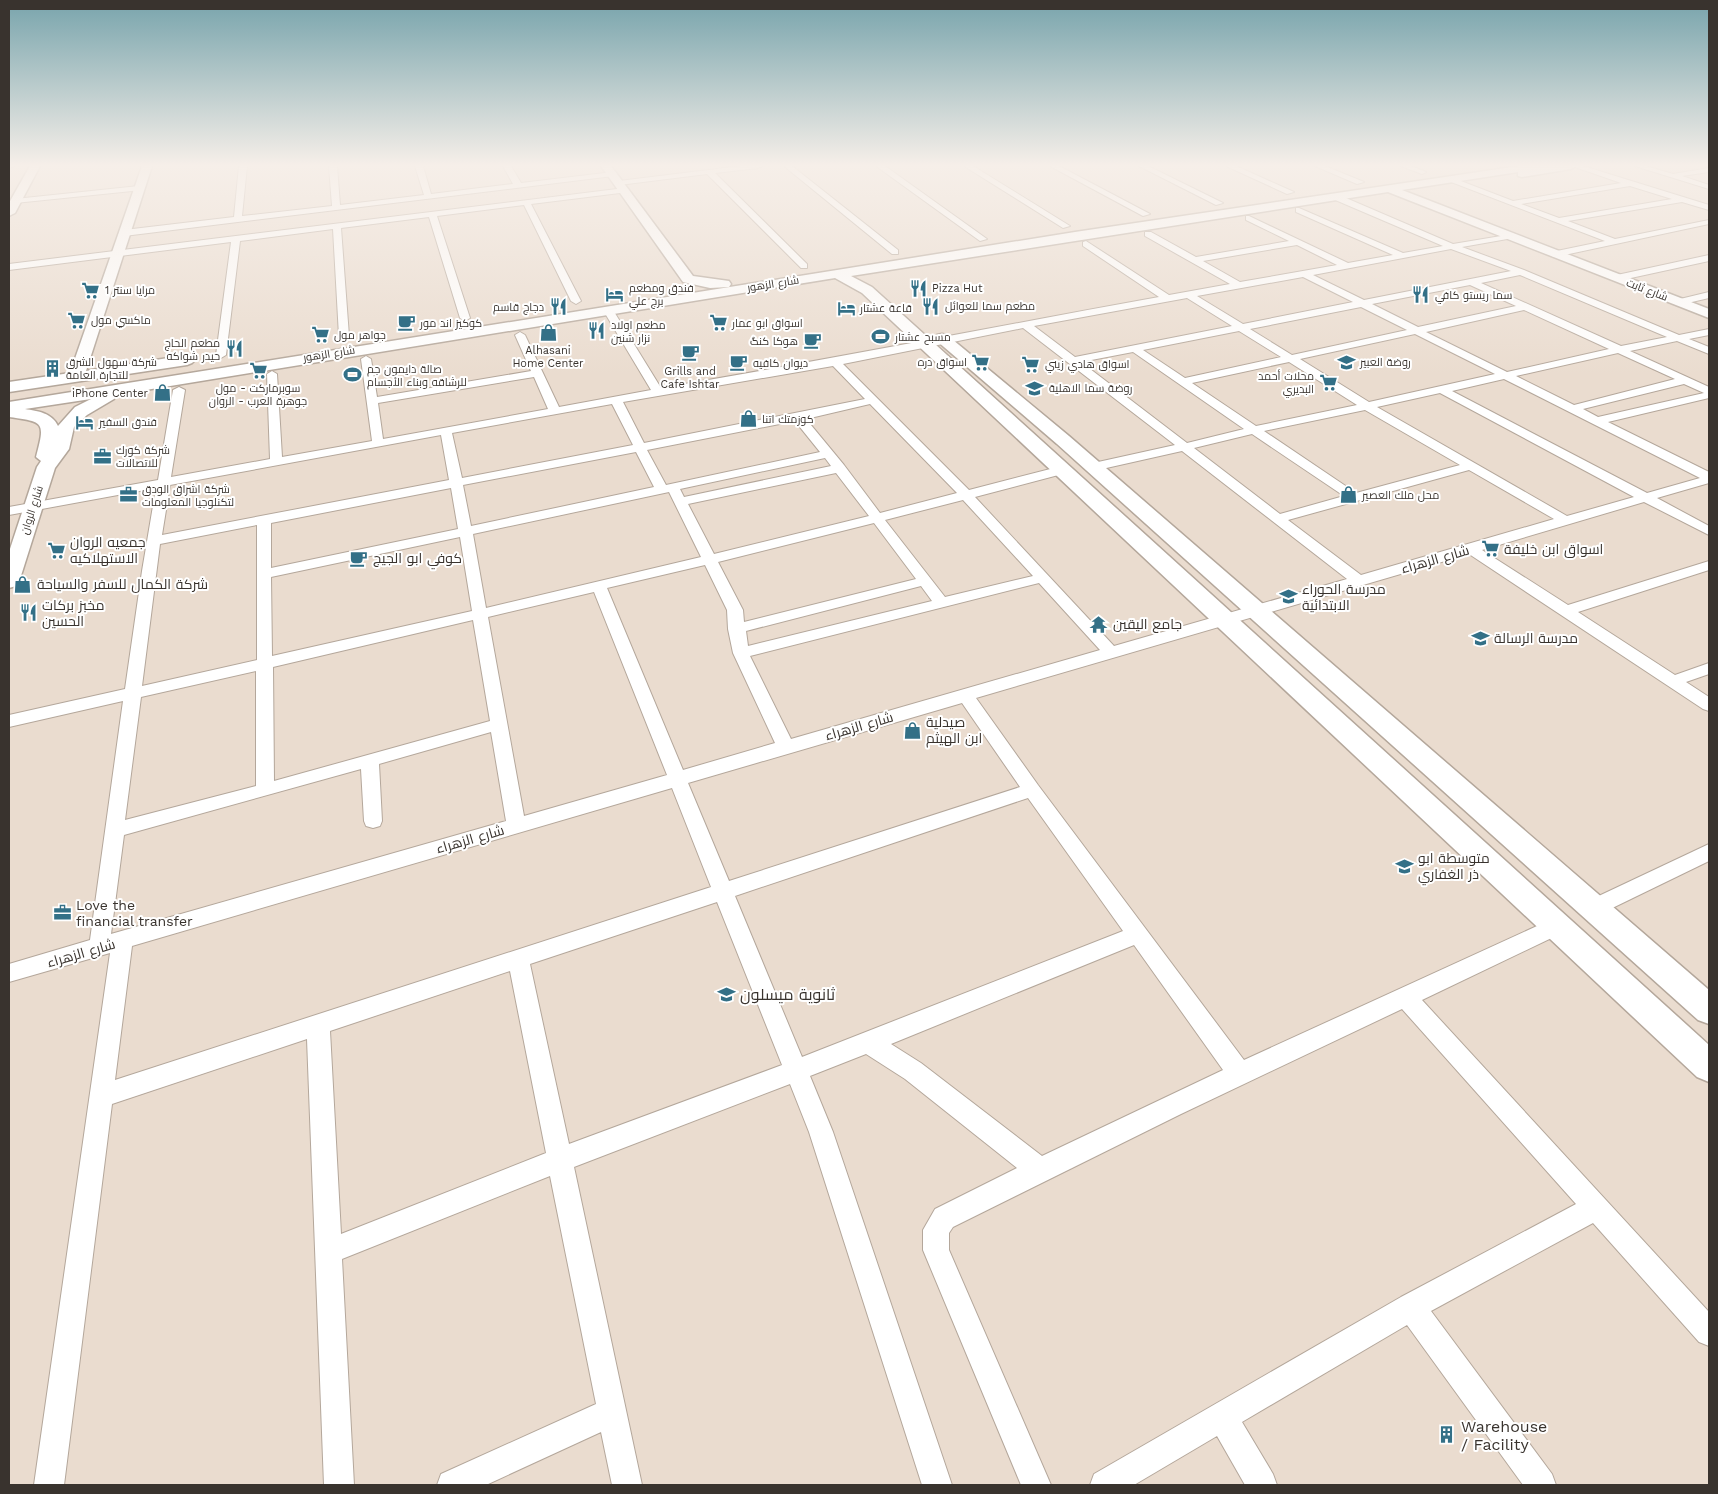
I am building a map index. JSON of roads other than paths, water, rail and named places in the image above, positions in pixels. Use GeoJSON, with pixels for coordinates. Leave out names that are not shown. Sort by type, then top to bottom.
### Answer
{"type":"FeatureCollection","features":[{"type":"Feature","properties":{"kind":"street"},"geometry":{"type":"LineString","coordinates":[[76,377],[123,236]]}},
{"type":"Feature","properties":{"kind":"street"},"geometry":{"type":"LineString","coordinates":[[9,267],[255,236]]}},
{"type":"Feature","properties":{"kind":"street"},"geometry":{"type":"LineString","coordinates":[[338,236],[344,336]]}},
{"type":"Feature","properties":{"kind":"street"},"geometry":{"type":"LineString","coordinates":[[439,236],[465,318]]}},
{"type":"Feature","properties":{"kind":"street"},"geometry":{"type":"LineString","coordinates":[[545,236],[581,300],[558,304]]}},
{"type":"Feature","properties":{"kind":"street"},"geometry":{"type":"LineString","coordinates":[[654,236],[686,284]]}},
{"type":"Feature","properties":{"kind":"street"},"geometry":{"type":"LineString","coordinates":[[777,236],[808,265]]}},
{"type":"Feature","properties":{"kind":"street"},"geometry":{"type":"LineString","coordinates":[[91,404],[272,374],[316,362],[366,359],[519,325],[612,315],[863,272],[900,252],[879,236]]}},
{"type":"Feature","properties":{"kind":"street"},"geometry":{"type":"LineString","coordinates":[[977,236],[982,239]]}},
{"type":"Feature","properties":{"kind":"street"},"geometry":{"type":"LineString","coordinates":[[923,248],[961,252],[982,239],[1046,236]]}},
{"type":"Feature","properties":{"kind":"street","name":"شارع الزهور"},"geometry":{"type":"LineString","coordinates":[[9,394],[167,366],[483,322],[519,325],[686,284],[724,284],[1069,236]]}},
{"type":"Feature","properties":{"kind":"street"},"geometry":{"type":"LineString","coordinates":[[1082,236],[1168,299]]}},
{"type":"Feature","properties":{"kind":"street"},"geometry":{"type":"LineString","coordinates":[[1151,236],[1240,286]]}},
{"type":"Feature","properties":{"kind":"street"},"geometry":{"type":"LineString","coordinates":[[1291,236],[1299,242],[1347,266]]}},
{"type":"Feature","properties":{"kind":"street"},"geometry":{"type":"LineString","coordinates":[[1357,236],[1403,256]]}},
{"type":"Feature","properties":{"kind":"street"},"geometry":{"type":"LineString","coordinates":[[1426,236],[1522,272],[1709,351]]}},
{"type":"Feature","properties":{"kind":"street"},"geometry":{"type":"LineString","coordinates":[[9,511],[658,392],[939,346],[1026,325],[1510,236]]}},
{"type":"Feature","properties":{"kind":"street","name":"شارع ثابت"},"geometry":{"type":"LineString","coordinates":[[1510,236],[1709,314]]}},
{"type":"Feature","properties":{"kind":"street"},"geometry":{"type":"LineString","coordinates":[[1599,236],[1613,241]]}},
{"type":"Feature","properties":{"kind":"street"},"geometry":{"type":"LineString","coordinates":[[1555,254],[1640,236]]}},
{"type":"Feature","properties":{"kind":"street"},"geometry":{"type":"LineString","coordinates":[[221,355],[236,238]]}},
{"type":"Feature","properties":{"kind":"street"},"geometry":{"type":"LineString","coordinates":[[1194,260],[1299,242]]}},
{"type":"Feature","properties":{"kind":"street","name":"شارع الزهور"},"geometry":{"type":"LineString","coordinates":[[612,315],[863,272],[961,252]]}},
{"type":"Feature","properties":{"kind":"street"},"geometry":{"type":"LineString","coordinates":[[1617,278],[1709,258]]}},
{"type":"Feature","properties":{"kind":"street"},"geometry":{"type":"LineString","coordinates":[[785,269],[808,265]]}},
{"type":"Feature","properties":{"kind":"street"},"geometry":{"type":"LineString","coordinates":[[863,272],[867,290],[1063,440],[1593,908],[1708,1007]]}},
{"type":"Feature","properties":{"kind":"street"},"geometry":{"type":"LineString","coordinates":[[1072,361],[1522,272]]}},
{"type":"Feature","properties":{"kind":"street"},"geometry":{"type":"LineString","coordinates":[[1305,274],[1709,478]]}},
{"type":"Feature","properties":{"kind":"street"},"geometry":{"type":"LineString","coordinates":[[645,290],[737,276]]}},
{"type":"Feature","properties":{"kind":"street"},"geometry":{"type":"LineString","coordinates":[[1472,282],[1709,391]]}},
{"type":"Feature","properties":{"kind":"street"},"geometry":{"type":"LineString","coordinates":[[686,284],[724,284]]}},
{"type":"Feature","properties":{"kind":"street"},"geometry":{"type":"LineString","coordinates":[[1189,295],[1367,406],[1567,521]]}},
{"type":"Feature","properties":{"kind":"street"},"geometry":{"type":"LineString","coordinates":[[1678,302],[1709,295]]}},
{"type":"Feature","properties":{"kind":"street"},"geometry":{"type":"LineString","coordinates":[[1183,382],[1293,360],[1524,307]]}},
{"type":"Feature","properties":{"kind":"street"},"geometry":{"type":"LineString","coordinates":[[612,315],[658,392]]}},
{"type":"Feature","properties":{"kind":"street"},"geometry":{"type":"LineString","coordinates":[[446,320],[465,318],[483,322]]}},
{"type":"Feature","properties":{"kind":"street","name":"شارع الزهور"},"geometry":{"type":"LineString","coordinates":[[9,406],[149,383],[316,362],[483,322]]}},
{"type":"Feature","properties":{"kind":"street"},"geometry":{"type":"LineString","coordinates":[[519,325],[555,411]]}},
{"type":"Feature","properties":{"kind":"street"},"geometry":{"type":"LineString","coordinates":[[1026,325],[1359,581]]}},
{"type":"Feature","properties":{"kind":"street"},"geometry":{"type":"LineString","coordinates":[[1093,467],[1253,430],[1709,332]]}},
{"type":"Feature","properties":{"kind":"street"},"geometry":{"type":"LineString","coordinates":[[325,339],[363,333]]}},
{"type":"Feature","properties":{"kind":"street"},"geometry":{"type":"LineString","coordinates":[[939,346],[1035,445],[1709,1066]]}},
{"type":"Feature","properties":{"kind":"street"},"geometry":{"type":"LineString","coordinates":[[1135,349],[1353,497]]}},
{"type":"Feature","properties":{"kind":"street"},"geometry":{"type":"LineString","coordinates":[[9,387],[167,366],[240,352]]}},
{"type":"Feature","properties":{"kind":"street"},"geometry":{"type":"LineString","coordinates":[[366,359],[378,443]]}},
{"type":"Feature","properties":{"kind":"street"},"geometry":{"type":"LineString","coordinates":[[835,362],[967,496],[1112,653]]}},
{"type":"Feature","properties":{"kind":"street"},"geometry":{"type":"LineString","coordinates":[[372,401],[538,373]]}},
{"type":"Feature","properties":{"kind":"street"},"geometry":{"type":"LineString","coordinates":[[272,374],[276,462]]}},
{"type":"Feature","properties":{"kind":"street"},"geometry":{"type":"LineString","coordinates":[[1571,409],[1686,380]]}},
{"type":"Feature","properties":{"kind":"street","name":"شارع الروان"},"geometry":{"type":"LineString","coordinates":[[9,582],[46,467],[60,449],[70,421],[91,404],[116,393],[149,383]]}},
{"type":"Feature","properties":{"kind":"street"},"geometry":{"type":"LineString","coordinates":[[49,1485],[101,1096],[115,830],[154,541],[180,390]]}},
{"type":"Feature","properties":{"kind":"street"},"geometry":{"type":"LineString","coordinates":[[1442,390],[1709,531]]}},
{"type":"Feature","properties":{"kind":"street"},"geometry":{"type":"LineString","coordinates":[[1596,421],[1709,395]]}},
{"type":"Feature","properties":{"kind":"street"},"geometry":{"type":"LineString","coordinates":[[616,400],[640,447],[668,489],[680,502],[735,610],[736,629],[741,653],[786,747]]}},
{"type":"Feature","properties":{"kind":"street"},"geometry":{"type":"LineString","coordinates":[[154,541],[798,417],[874,400]]}},
{"type":"Feature","properties":{"kind":"street","name":"شارع الروان"},"geometry":{"type":"LineString","coordinates":[[9,412],[29,414],[44,419],[51,427],[45,457],[46,467]]}},
{"type":"Feature","properties":{"kind":"street"},"geometry":{"type":"LineString","coordinates":[[9,417],[29,414]]}},
{"type":"Feature","properties":{"kind":"street"},"geometry":{"type":"LineString","coordinates":[[798,417],[830,454],[942,603]]}},
{"type":"Feature","properties":{"kind":"street"},"geometry":{"type":"LineString","coordinates":[[446,431],[467,538],[516,826]]}},
{"type":"Feature","properties":{"kind":"street"},"geometry":{"type":"LineString","coordinates":[[1035,445],[1063,440]]}},
{"type":"Feature","properties":{"kind":"street"},"geometry":{"type":"LineString","coordinates":[[264,580],[467,538],[668,489],[830,454]]}},
{"type":"Feature","properties":{"kind":"street"},"geometry":{"type":"LineString","coordinates":[[1277,519],[1472,465]]}},
{"type":"Feature","properties":{"kind":"street"},"geometry":{"type":"LineString","coordinates":[[680,502],[840,468]]}},
{"type":"Feature","properties":{"kind":"street"},"geometry":{"type":"LineString","coordinates":[[9,721],[480,615],[877,519],[1062,470]]}},
{"type":"Feature","properties":{"kind":"street","name":"شارع الزهراء"},"geometry":{"type":"LineString","coordinates":[[9,973],[1647,498],[1709,478]]}},
{"type":"Feature","properties":{"kind":"street"},"geometry":{"type":"LineString","coordinates":[[264,521],[265,790]]}},
{"type":"Feature","properties":{"kind":"street"},"geometry":{"type":"LineString","coordinates":[[1470,549],[1709,704]]}},
{"type":"Feature","properties":{"kind":"street"},"geometry":{"type":"LineString","coordinates":[[1566,611],[1709,565]]}},
{"type":"Feature","properties":{"kind":"street"},"geometry":{"type":"LineString","coordinates":[[741,653],[1041,578]]}},
{"type":"Feature","properties":{"kind":"street"},"geometry":{"type":"LineString","coordinates":[[736,629],[925,581]]}},
{"type":"Feature","properties":{"kind":"street"},"geometry":{"type":"LineString","coordinates":[[599,586],[821,1132],[937,1485]]}},
{"type":"Feature","properties":{"kind":"street"},"geometry":{"type":"LineString","coordinates":[[1674,681],[1709,668]]}},
{"type":"Feature","properties":{"kind":"street"},"geometry":{"type":"LineString","coordinates":[[965,696],[1240,1074]]}},
{"type":"Feature","properties":{"kind":"street"},"geometry":{"type":"LineString","coordinates":[[115,830],[499,724]]}},
{"type":"Feature","properties":{"kind":"street"},"geometry":{"type":"LineString","coordinates":[[370,761],[373,822]]}},
{"type":"Feature","properties":{"kind":"street"},"geometry":{"type":"LineString","coordinates":[[101,1096],[1032,790]]}},
{"type":"Feature","properties":{"kind":"street"},"geometry":{"type":"LineString","coordinates":[[1593,908],[1709,852]]}},
{"type":"Feature","properties":{"kind":"street"},"geometry":{"type":"LineString","coordinates":[[1036,1485],[936,1250],[936,1230],[944,1218],[1039,1169],[1557,926]]}},
{"type":"Feature","properties":{"kind":"street"},"geometry":{"type":"LineString","coordinates":[[330,1252],[560,1160],[796,1071],[1138,934]]}},
{"type":"Feature","properties":{"kind":"street"},"geometry":{"type":"LineString","coordinates":[[518,959],[626,1485]]}},
{"type":"Feature","properties":{"kind":"street"},"geometry":{"type":"LineString","coordinates":[[1405,997],[1709,1332]]}},
{"type":"Feature","properties":{"kind":"street"},"geometry":{"type":"LineString","coordinates":[[318,1025],[330,1252],[339,1485]]}},
{"type":"Feature","properties":{"kind":"street"},"geometry":{"type":"LineString","coordinates":[[868,1042],[913,1071],[1039,1169]]}},
{"type":"Feature","properties":{"kind":"street"},"geometry":{"type":"LineString","coordinates":[[1105,1485],[1411,1307],[1596,1207]]}},
{"type":"Feature","properties":{"kind":"street"},"geometry":{"type":"LineString","coordinates":[[1411,1307],[1541,1485]]}},
{"type":"Feature","properties":{"kind":"street"},"geometry":{"type":"LineString","coordinates":[[452,1485],[611,1412]]}},
{"type":"Feature","properties":{"kind":"street"},"geometry":{"type":"LineString","coordinates":[[1223,1418],[1262,1485]]}},
{"type":"Feature","properties":{"kind":"place","name":"Pizza Hut"},"geometry":{"type":"Point","coordinates":[918,288]}},
{"type":"Feature","properties":{"kind":"place","name":"مرايا سنتر 1"},"geometry":{"type":"Point","coordinates":[91,290]}},
{"type":"Feature","properties":{"kind":"place","name":"فندق ومطعم برج علي"},"geometry":{"type":"Point","coordinates":[615,294]}},
{"type":"Feature","properties":{"kind":"place","name":"سما ريستو كافي"},"geometry":{"type":"Point","coordinates":[1421,295]}},
{"type":"Feature","properties":{"kind":"place","name":"مطعم سما للعوائل"},"geometry":{"type":"Point","coordinates":[931,306]}},
{"type":"Feature","properties":{"kind":"place","name":"دجاج قاسم"},"geometry":{"type":"Point","coordinates":[558,307]}},
{"type":"Feature","properties":{"kind":"place","name":"قاعة عشتار"},"geometry":{"type":"Point","coordinates":[846,308]}},
{"type":"Feature","properties":{"kind":"place","name":"ماكسي مول"},"geometry":{"type":"Point","coordinates":[77,320]}},
{"type":"Feature","properties":{"kind":"place","name":"كوكيز اند مور"},"geometry":{"type":"Point","coordinates":[406,323]}},
{"type":"Feature","properties":{"kind":"place","name":"اسواق ابو عمار"},"geometry":{"type":"Point","coordinates":[718,323]}},
{"type":"Feature","properties":{"kind":"place","name":"مطعم اولاد نزار شنين"},"geometry":{"type":"Point","coordinates":[597,331]}},
{"type":"Feature","properties":{"kind":"place","name":"Alhasani Home Center"},"geometry":{"type":"Point","coordinates":[548,332]}},
{"type":"Feature","properties":{"kind":"place","name":"جواهر مول"},"geometry":{"type":"Point","coordinates":[320,335]}},
{"type":"Feature","properties":{"kind":"place","name":"مسبح عشتار"},"geometry":{"type":"Point","coordinates":[881,337]}},
{"type":"Feature","properties":{"kind":"place","name":"هوكا كنگ"},"geometry":{"type":"Point","coordinates":[812,341]}},
{"type":"Feature","properties":{"kind":"place","name":"مطعم الحاج حيدر شواكه"},"geometry":{"type":"Point","coordinates":[234,349]}},
{"type":"Feature","properties":{"kind":"place","name":"Grills and Cafe Ishtar"},"geometry":{"type":"Point","coordinates":[690,353]}},
{"type":"Feature","properties":{"kind":"place","name":"اسواق دره"},"geometry":{"type":"Point","coordinates":[981,362]}},
{"type":"Feature","properties":{"kind":"place","name":"روضة العبير"},"geometry":{"type":"Point","coordinates":[1346,362]}},
{"type":"Feature","properties":{"kind":"place","name":"ديوان كافيه"},"geometry":{"type":"Point","coordinates":[739,363]}},
{"type":"Feature","properties":{"kind":"place","name":"اسواق هادي زيني"},"geometry":{"type":"Point","coordinates":[1031,364]}},
{"type":"Feature","properties":{"kind":"place","name":"شركة سهول الشرق للتجارة العامة"},"geometry":{"type":"Point","coordinates":[52,368]}},
{"type":"Feature","properties":{"kind":"place","name":"سوبرماركت - مول جوهرة العرب - الروان"},"geometry":{"type":"Point","coordinates":[258,370]}},
{"type":"Feature","properties":{"kind":"place","name":"صالة دايمون جم للرشاقه وبناء الأجسام"},"geometry":{"type":"Point","coordinates":[353,375]}},
{"type":"Feature","properties":{"kind":"place","name":"محلات أحمد البديري"},"geometry":{"type":"Point","coordinates":[1328,382]}},
{"type":"Feature","properties":{"kind":"place","name":"روضة سما الاهلية"},"geometry":{"type":"Point","coordinates":[1035,388]}},
{"type":"Feature","properties":{"kind":"place","name":"iPhone Center"},"geometry":{"type":"Point","coordinates":[162,393]}},
{"type":"Feature","properties":{"kind":"place","name":"كوزمتك اتنا"},"geometry":{"type":"Point","coordinates":[748,419]}},
{"type":"Feature","properties":{"kind":"place","name":"فندق السفير"},"geometry":{"type":"Point","coordinates":[85,422]}},
{"type":"Feature","properties":{"kind":"place","name":"شركة كورك للاتصالات"},"geometry":{"type":"Point","coordinates":[102,456]}},
{"type":"Feature","properties":{"kind":"place","name":"شركة اشراق الودق لتكنلوجيا المعلومات"},"geometry":{"type":"Point","coordinates":[128,495]}},
{"type":"Feature","properties":{"kind":"place","name":"محل ملك العصير"},"geometry":{"type":"Point","coordinates":[1348,495]}},
{"type":"Feature","properties":{"kind":"place","name":"اسواق ابن خليفة"},"geometry":{"type":"Point","coordinates":[1490,549]}},
{"type":"Feature","properties":{"kind":"place","name":"جمعيه الروان الاستهلاكيه"},"geometry":{"type":"Point","coordinates":[56,550]}},
{"type":"Feature","properties":{"kind":"place","name":"كوفي ابو الجيج"},"geometry":{"type":"Point","coordinates":[359,558]}},
{"type":"Feature","properties":{"kind":"place","name":"شركة الكمال للسفر والسياحة"},"geometry":{"type":"Point","coordinates":[23,584]}},
{"type":"Feature","properties":{"kind":"place","name":"مدرسة الحوراء الابتدائية"},"geometry":{"type":"Point","coordinates":[1288,597]}},
{"type":"Feature","properties":{"kind":"place","name":"مخبز بركات الحسين"},"geometry":{"type":"Point","coordinates":[28,613]}},
{"type":"Feature","properties":{"kind":"place","name":"جامع اليقين"},"geometry":{"type":"Point","coordinates":[1099,624]}},
{"type":"Feature","properties":{"kind":"place","name":"مدرسة الرسالة"},"geometry":{"type":"Point","coordinates":[1480,638]}},
{"type":"Feature","properties":{"kind":"place","name":"صيدلية ابن الهيثم"},"geometry":{"type":"Point","coordinates":[912,730]}},
{"type":"Feature","properties":{"kind":"place","name":"متوسطة ابو ذر الغفاري"},"geometry":{"type":"Point","coordinates":[1404,866]}},
{"type":"Feature","properties":{"kind":"place","name":"Love the financial transfer"},"geometry":{"type":"Point","coordinates":[62,913]}},
{"type":"Feature","properties":{"kind":"place","name":"ثانوية ميسلون"},"geometry":{"type":"Point","coordinates":[726,994]}},
{"type":"Feature","properties":{"kind":"place","name":"Warehouse / Facility"},"geometry":{"type":"Point","coordinates":[1447,1435]}}]}
